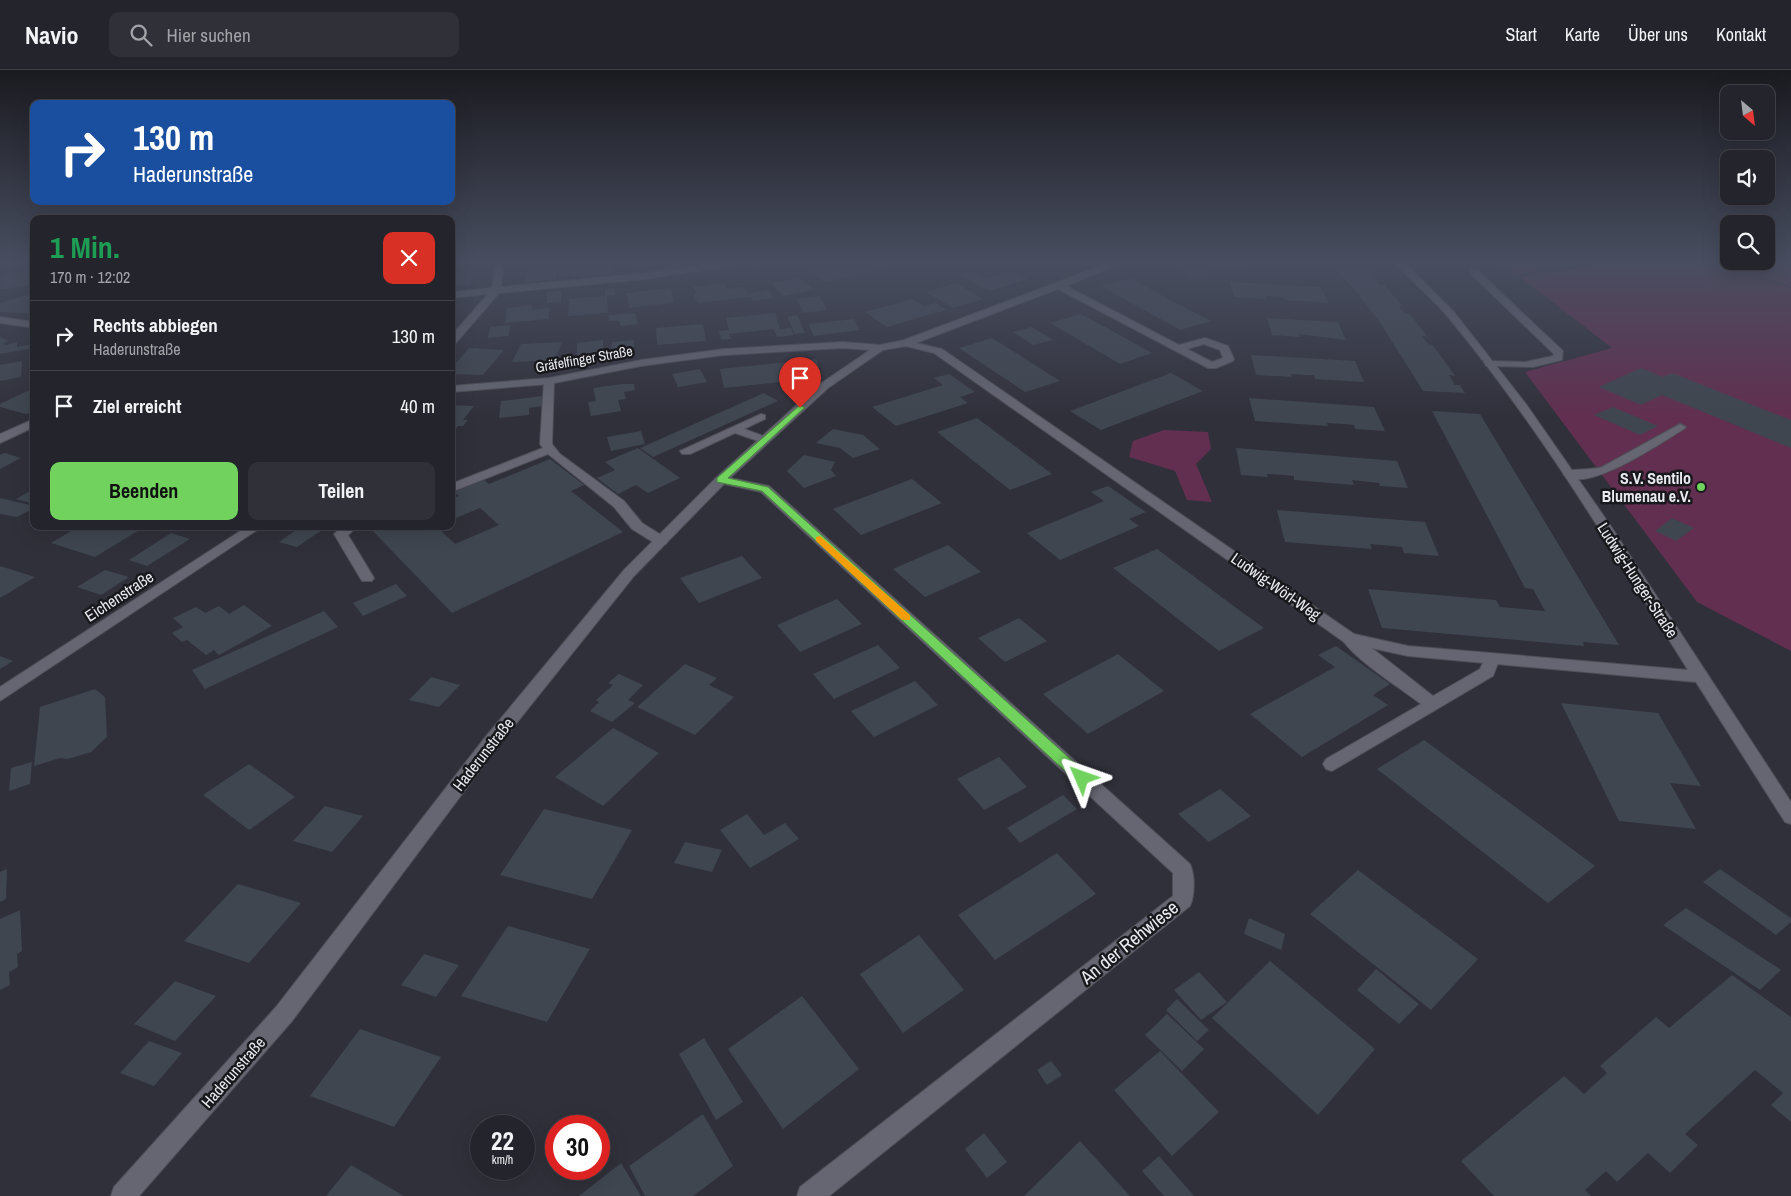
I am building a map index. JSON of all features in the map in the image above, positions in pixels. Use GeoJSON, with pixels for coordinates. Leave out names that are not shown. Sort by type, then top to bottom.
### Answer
{"type":"FeatureCollection","features":[{"type":"Feature","properties":{"kind":"street"},"geometry":{"type":"LineString","coordinates":[[455,337],[477,313]]}},
{"type":"Feature","properties":{"kind":"street","name":"Gräfelfinger Straße"},"geometry":{"type":"LineString","coordinates":[[455,389],[549,381],[641,363],[724,352],[843,345],[880,348],[906,342],[987,313]]}},
{"type":"Feature","properties":{"kind":"street"},"geometry":{"type":"LineString","coordinates":[[1111,313],[1178,348]]}},
{"type":"Feature","properties":{"kind":"street","name":"Ludwig-Hunger-Straße"},"geometry":{"type":"LineString","coordinates":[[1450,313],[1490,364],[1568,474],[1791,817]]}},
{"type":"Feature","properties":{"kind":"street"},"geometry":{"type":"LineString","coordinates":[[1490,364],[1527,365],[1548,362],[1558,358],[1559,353],[1517,313]]}},
{"type":"Feature","properties":{"kind":"street"},"geometry":{"type":"LineString","coordinates":[[0,320],[30,324]]}},
{"type":"Feature","properties":{"kind":"street","name":"Ludwig-Wörl-Weg"},"geometry":{"type":"LineString","coordinates":[[906,342],[938,351],[1349,638],[1408,651],[1701,677]]}},
{"type":"Feature","properties":{"kind":"street","name":"Haderunstraße"},"geometry":{"type":"LineString","coordinates":[[123,1196],[284,1014],[489,745],[629,573],[721,480],[824,386],[880,348]]}},
{"type":"Feature","properties":{"kind":"street"},"geometry":{"type":"LineString","coordinates":[[549,381],[546,444],[556,456],[619,504],[637,526],[661,540]]}},
{"type":"Feature","properties":{"kind":"street"},"geometry":{"type":"LineString","coordinates":[[686,451],[761,417]]}},
{"type":"Feature","properties":{"kind":"street"},"geometry":{"type":"LineString","coordinates":[[0,439],[30,424]]}},
{"type":"Feature","properties":{"kind":"street"},"geometry":{"type":"LineString","coordinates":[[1568,474],[1592,474],[1606,470],[1680,428]]}},
{"type":"Feature","properties":{"kind":"street"},"geometry":{"type":"LineString","coordinates":[[734,429],[765,440]]}},
{"type":"Feature","properties":{"kind":"street"},"geometry":{"type":"LineString","coordinates":[[455,486],[550,449]]}},
{"type":"Feature","properties":{"kind":"street","name":"An der Rehwiese"},"geometry":{"type":"LineString","coordinates":[[721,480],[765,489],[1183,870],[1183,900],[809,1196]]}},
{"type":"Feature","properties":{"kind":"street","name":"Eichenstraße"},"geometry":{"type":"LineString","coordinates":[[0,695],[251,530]]}},
{"type":"Feature","properties":{"kind":"street"},"geometry":{"type":"LineString","coordinates":[[346,530],[341,534],[368,578]]}},
{"type":"Feature","properties":{"kind":"street"},"geometry":{"type":"LineString","coordinates":[[1349,638],[1365,653],[1432,704]]}},
{"type":"Feature","properties":{"kind":"street"},"geometry":{"type":"LineString","coordinates":[[1332,764],[1487,672],[1492,658]]}},
{"type":"Feature","properties":{"kind":"shaded area","name":"S.V. Sentilo Blumenau e.V."},"geometry":{"type":"Polygon","coordinates":[[[1566,313],[1791,313],[1791,651],[1697,602],[1525,372],[1612,348],[1566,313]]]}},
{"type":"Feature","properties":{"kind":"shaded area"},"geometry":{"type":"Polygon","coordinates":[[[1164,430],[1208,432],[1211,449],[1196,464],[1212,502],[1187,500],[1175,471],[1129,457],[1133,441],[1164,430]]]}},
{"type":"Feature","properties":{"kind":"building"},"geometry":{"type":"Polygon","coordinates":[[[506,313],[549,313],[549,319],[505,323],[506,313]]]}},
{"type":"Feature","properties":{"kind":"building"},"geometry":{"type":"Polygon","coordinates":[[[568,313],[608,313],[608,313],[568,316],[568,313]]]}},
{"type":"Feature","properties":{"kind":"building"},"geometry":{"type":"Polygon","coordinates":[[[635,313],[638,324],[621,326],[619,321],[609,321],[608,315],[635,313]]]}},
{"type":"Feature","properties":{"kind":"building"},"geometry":{"type":"Polygon","coordinates":[[[775,313],[780,329],[791,328],[794,335],[777,337],[774,329],[729,334],[731,339],[721,340],[719,331],[729,330],[726,318],[775,313]]]}},
{"type":"Feature","properties":{"kind":"building"},"geometry":{"type":"Polygon","coordinates":[[[866,313],[935,313],[887,327],[866,313]]]}},
{"type":"Feature","properties":{"kind":"building"},"geometry":{"type":"Polygon","coordinates":[[[1149,313],[1194,313],[1211,321],[1180,330],[1149,313]]]}},
{"type":"Feature","properties":{"kind":"building"},"geometry":{"type":"Polygon","coordinates":[[[1372,313],[1410,314],[1427,336],[1422,336],[1428,344],[1433,345],[1455,376],[1449,375],[1455,385],[1460,385],[1465,393],[1423,391],[1372,313]]]}},
{"type":"Feature","properties":{"kind":"building"},"geometry":{"type":"Polygon","coordinates":[[[1081,314],[1152,353],[1120,364],[1050,323],[1081,314]]]}},
{"type":"Feature","properties":{"kind":"building"},"geometry":{"type":"Polygon","coordinates":[[[797,315],[805,333],[795,334],[787,317],[797,315]]]}},
{"type":"Feature","properties":{"kind":"building"},"geometry":{"type":"Polygon","coordinates":[[[1267,318],[1338,322],[1346,340],[1299,334],[1300,337],[1272,335],[1267,318]]]}},
{"type":"Feature","properties":{"kind":"building"},"geometry":{"type":"Polygon","coordinates":[[[854,319],[860,330],[814,336],[808,324],[854,319]]]}},
{"type":"Feature","properties":{"kind":"building"},"geometry":{"type":"Polygon","coordinates":[[[703,324],[706,341],[657,345],[656,328],[703,324]]]}},
{"type":"Feature","properties":{"kind":"building"},"geometry":{"type":"Polygon","coordinates":[[[510,325],[509,336],[488,338],[490,327],[510,325]]]}},
{"type":"Feature","properties":{"kind":"building"},"geometry":{"type":"Polygon","coordinates":[[[1032,327],[1053,340],[1033,345],[1013,332],[1032,327]]]}},
{"type":"Feature","properties":{"kind":"building"},"geometry":{"type":"Polygon","coordinates":[[[0,337],[9,341],[3,343],[6,345],[17,342],[17,347],[30,345],[30,349],[0,354],[0,337]]]}},
{"type":"Feature","properties":{"kind":"building"},"geometry":{"type":"Polygon","coordinates":[[[992,338],[1060,381],[1025,392],[959,348],[992,338]]]}},
{"type":"Feature","properties":{"kind":"building"},"geometry":{"type":"Polygon","coordinates":[[[603,340],[603,357],[577,360],[577,343],[603,340]]]}},
{"type":"Feature","properties":{"kind":"building"},"geometry":{"type":"Polygon","coordinates":[[[634,340],[633,354],[610,356],[612,342],[634,340]]]}},
{"type":"Feature","properties":{"kind":"building"},"geometry":{"type":"Polygon","coordinates":[[[562,342],[555,360],[512,362],[521,344],[562,342]]]}},
{"type":"Feature","properties":{"kind":"building"},"geometry":{"type":"Polygon","coordinates":[[[469,348],[504,350],[483,375],[455,374],[455,364],[469,348]]]}},
{"type":"Feature","properties":{"kind":"building"},"geometry":{"type":"Polygon","coordinates":[[[1251,355],[1355,361],[1364,382],[1315,379],[1314,375],[1291,374],[1292,377],[1256,375],[1251,355]]]}},
{"type":"Feature","properties":{"kind":"building"},"geometry":{"type":"Polygon","coordinates":[[[817,359],[821,376],[806,388],[783,390],[780,382],[724,388],[720,369],[817,359]]]}},
{"type":"Feature","properties":{"kind":"building"},"geometry":{"type":"Polygon","coordinates":[[[22,361],[21,377],[0,381],[0,365],[22,361]]]}},
{"type":"Feature","properties":{"kind":"building"},"geometry":{"type":"Polygon","coordinates":[[[1641,368],[1663,377],[1672,373],[1791,420],[1791,448],[1662,395],[1641,405],[1599,387],[1641,368]]]}},
{"type":"Feature","properties":{"kind":"building"},"geometry":{"type":"Polygon","coordinates":[[[700,369],[707,382],[678,387],[672,374],[700,369]]]}},
{"type":"Feature","properties":{"kind":"building"},"geometry":{"type":"Polygon","coordinates":[[[1171,373],[1203,391],[1101,430],[1070,411],[1171,373]]]}},
{"type":"Feature","properties":{"kind":"building"},"geometry":{"type":"Polygon","coordinates":[[[949,374],[975,392],[960,397],[968,403],[896,426],[872,407],[943,385],[934,378],[949,374]]]}},
{"type":"Feature","properties":{"kind":"building"},"geometry":{"type":"Polygon","coordinates":[[[634,384],[635,390],[624,392],[626,399],[618,400],[621,411],[591,416],[588,402],[596,401],[593,388],[634,384]]]}},
{"type":"Feature","properties":{"kind":"building"},"geometry":{"type":"Polygon","coordinates":[[[30,390],[30,412],[26,414],[0,407],[0,404],[30,390]]]}},
{"type":"Feature","properties":{"kind":"building"},"geometry":{"type":"Polygon","coordinates":[[[764,393],[778,401],[653,457],[640,448],[764,393]]]}},
{"type":"Feature","properties":{"kind":"building"},"geometry":{"type":"Polygon","coordinates":[[[542,396],[542,406],[529,408],[529,415],[499,418],[501,401],[542,396]]]}},
{"type":"Feature","properties":{"kind":"building"},"geometry":{"type":"Polygon","coordinates":[[[1249,398],[1374,407],[1385,431],[1355,429],[1354,425],[1344,424],[1327,423],[1328,426],[1255,421],[1249,398]]]}},
{"type":"Feature","properties":{"kind":"building"},"geometry":{"type":"Polygon","coordinates":[[[455,405],[474,406],[463,420],[468,420],[463,426],[458,426],[455,430],[455,405]]]}},
{"type":"Feature","properties":{"kind":"building"},"geometry":{"type":"Polygon","coordinates":[[[1613,407],[1658,426],[1640,435],[1594,415],[1613,407]]]}},
{"type":"Feature","properties":{"kind":"building"},"geometry":{"type":"Polygon","coordinates":[[[1432,411],[1480,414],[1619,645],[1583,642],[1584,646],[1382,628],[1368,589],[1496,600],[1500,607],[1545,611],[1533,589],[1525,588],[1432,411]]]}},
{"type":"Feature","properties":{"kind":"building"},"geometry":{"type":"Polygon","coordinates":[[[977,418],[1052,474],[1010,490],[937,432],[977,418]]]}},
{"type":"Feature","properties":{"kind":"building"},"geometry":{"type":"Polygon","coordinates":[[[833,429],[863,435],[880,449],[853,458],[840,448],[816,443],[833,429]]]}},
{"type":"Feature","properties":{"kind":"building"},"geometry":{"type":"Polygon","coordinates":[[[641,431],[645,444],[611,451],[607,437],[641,431]]]}},
{"type":"Feature","properties":{"kind":"building"},"geometry":{"type":"Polygon","coordinates":[[[638,448],[680,478],[648,493],[636,485],[618,494],[597,478],[615,470],[605,462],[638,448]]]}},
{"type":"Feature","properties":{"kind":"building"},"geometry":{"type":"Polygon","coordinates":[[[1236,448],[1397,461],[1408,488],[1380,486],[1379,483],[1352,480],[1354,485],[1294,480],[1294,476],[1284,475],[1267,474],[1268,477],[1241,475],[1236,448]]]}},
{"type":"Feature","properties":{"kind":"building"},"geometry":{"type":"Polygon","coordinates":[[[5,453],[21,458],[0,469],[0,455],[5,453]]]}},
{"type":"Feature","properties":{"kind":"building"},"geometry":{"type":"Polygon","coordinates":[[[804,455],[835,462],[831,470],[836,476],[804,488],[787,471],[804,455]]]}},
{"type":"Feature","properties":{"kind":"building"},"geometry":{"type":"Polygon","coordinates":[[[550,459],[584,485],[571,491],[623,532],[452,613],[372,530],[440,530],[455,544],[499,525],[480,508],[455,518],[455,498],[459,496],[455,492],[484,480],[489,484],[550,459]]]}},
{"type":"Feature","properties":{"kind":"building"},"geometry":{"type":"Polygon","coordinates":[[[912,479],[942,503],[861,535],[833,509],[912,479]]]}},
{"type":"Feature","properties":{"kind":"building"},"geometry":{"type":"Polygon","coordinates":[[[1108,486],[1146,512],[1129,519],[1139,526],[1060,560],[1027,533],[1104,501],[1091,492],[1108,486]]]}},
{"type":"Feature","properties":{"kind":"building"},"geometry":{"type":"Polygon","coordinates":[[[30,491],[30,503],[16,499],[30,491]]]}},
{"type":"Feature","properties":{"kind":"building"},"geometry":{"type":"Polygon","coordinates":[[[0,498],[30,505],[30,510],[17,517],[0,514],[0,498]]]}},
{"type":"Feature","properties":{"kind":"building"},"geometry":{"type":"Polygon","coordinates":[[[1277,510],[1425,522],[1439,556],[1404,553],[1402,547],[1370,544],[1372,549],[1285,542],[1277,510]]]}},
{"type":"Feature","properties":{"kind":"building"},"geometry":{"type":"Polygon","coordinates":[[[1672,518],[1694,528],[1676,541],[1655,531],[1672,518]]]}},
{"type":"Feature","properties":{"kind":"building"},"geometry":{"type":"Polygon","coordinates":[[[73,530],[139,530],[95,557],[51,543],[73,530]]]}},
{"type":"Feature","properties":{"kind":"building"},"geometry":{"type":"Polygon","coordinates":[[[296,530],[322,530],[297,547],[279,542],[296,530]]]}},
{"type":"Feature","properties":{"kind":"building"},"geometry":{"type":"Polygon","coordinates":[[[171,533],[190,539],[147,566],[129,560],[171,533]]]}},
{"type":"Feature","properties":{"kind":"building"},"geometry":{"type":"Polygon","coordinates":[[[948,545],[981,572],[925,597],[893,569],[948,545]]]}},
{"type":"Feature","properties":{"kind":"building"},"geometry":{"type":"Polygon","coordinates":[[[1157,549],[1264,628],[1219,651],[1113,568],[1157,549]]]}},
{"type":"Feature","properties":{"kind":"building"},"geometry":{"type":"Polygon","coordinates":[[[742,556],[762,578],[699,603],[680,578],[742,556]]]}},
{"type":"Feature","properties":{"kind":"building"},"geometry":{"type":"Polygon","coordinates":[[[0,566],[35,577],[0,598],[0,566]]]}},
{"type":"Feature","properties":{"kind":"building"},"geometry":{"type":"Polygon","coordinates":[[[105,570],[129,577],[101,595],[77,587],[105,570]]]}},
{"type":"Feature","properties":{"kind":"building"},"geometry":{"type":"Polygon","coordinates":[[[396,584],[407,596],[363,616],[353,603],[396,584]]]}},
{"type":"Feature","properties":{"kind":"building"},"geometry":{"type":"Polygon","coordinates":[[[837,599],[862,624],[800,652],[777,625],[837,599]]]}},
{"type":"Feature","properties":{"kind":"building"},"geometry":{"type":"Polygon","coordinates":[[[244,605],[272,626],[219,655],[214,650],[206,655],[187,640],[182,642],[172,633],[183,627],[173,618],[196,607],[205,613],[219,606],[229,614],[244,605]]]}},
{"type":"Feature","properties":{"kind":"building"},"geometry":{"type":"Polygon","coordinates":[[[324,611],[338,627],[205,689],[192,670],[324,611]]]}},
{"type":"Feature","properties":{"kind":"building"},"geometry":{"type":"Polygon","coordinates":[[[1019,618],[1047,641],[1005,662],[978,638],[1019,618]]]}},
{"type":"Feature","properties":{"kind":"building"},"geometry":{"type":"Polygon","coordinates":[[[878,645],[900,668],[834,699],[813,674],[878,645]]]}},
{"type":"Feature","properties":{"kind":"building"},"geometry":{"type":"Polygon","coordinates":[[[1336,646],[1390,684],[1373,695],[1388,705],[1302,757],[1250,714],[1335,667],[1318,655],[1336,646]]]}},
{"type":"Feature","properties":{"kind":"building"},"geometry":{"type":"Polygon","coordinates":[[[1118,654],[1164,691],[1088,734],[1043,694],[1118,654]]]}},
{"type":"Feature","properties":{"kind":"building"},"geometry":{"type":"Polygon","coordinates":[[[0,656],[13,661],[0,669],[0,656]]]}},
{"type":"Feature","properties":{"kind":"building"},"geometry":{"type":"Polygon","coordinates":[[[685,664],[717,678],[709,685],[734,697],[695,735],[637,707],[685,664]]]}},
{"type":"Feature","properties":{"kind":"building"},"geometry":{"type":"Polygon","coordinates":[[[619,674],[643,685],[628,700],[635,703],[612,722],[590,711],[599,702],[596,700],[613,685],[608,683],[619,674]]]}},
{"type":"Feature","properties":{"kind":"building"},"geometry":{"type":"Polygon","coordinates":[[[431,677],[460,685],[439,707],[409,700],[431,677]]]}},
{"type":"Feature","properties":{"kind":"building"},"geometry":{"type":"Polygon","coordinates":[[[915,681],[938,705],[874,737],[851,711],[915,681]]]}},
{"type":"Feature","properties":{"kind":"building"},"geometry":{"type":"Polygon","coordinates":[[[95,689],[105,697],[107,737],[91,752],[68,759],[60,758],[34,766],[40,707],[95,689]]]}},
{"type":"Feature","properties":{"kind":"building"},"geometry":{"type":"Polygon","coordinates":[[[1561,703],[1658,713],[1701,786],[1670,783],[1696,829],[1619,821],[1561,703]]]}},
{"type":"Feature","properties":{"kind":"building"},"geometry":{"type":"Polygon","coordinates":[[[613,728],[659,753],[603,806],[555,777],[613,728]]]}},
{"type":"Feature","properties":{"kind":"building"},"geometry":{"type":"Polygon","coordinates":[[[1424,740],[1595,866],[1548,903],[1377,769],[1424,740]]]}},
{"type":"Feature","properties":{"kind":"building"},"geometry":{"type":"Polygon","coordinates":[[[999,757],[1027,787],[984,810],[957,779],[999,757]]]}},
{"type":"Feature","properties":{"kind":"building"},"geometry":{"type":"Polygon","coordinates":[[[32,762],[30,784],[9,791],[11,768],[32,762]]]}},
{"type":"Feature","properties":{"kind":"building"},"geometry":{"type":"Polygon","coordinates":[[[249,764],[295,797],[249,830],[203,795],[249,764]]]}},
{"type":"Feature","properties":{"kind":"building"},"geometry":{"type":"Polygon","coordinates":[[[1220,789],[1251,816],[1209,842],[1178,814],[1220,789]]]}},
{"type":"Feature","properties":{"kind":"building"},"geometry":{"type":"Polygon","coordinates":[[[1063,795],[1077,809],[1020,843],[1007,828],[1063,795]]]}},
{"type":"Feature","properties":{"kind":"building"},"geometry":{"type":"Polygon","coordinates":[[[325,806],[363,816],[332,852],[293,841],[325,806]]]}},
{"type":"Feature","properties":{"kind":"building"},"geometry":{"type":"Polygon","coordinates":[[[544,809],[632,830],[592,899],[500,875],[544,809]]]}},
{"type":"Feature","properties":{"kind":"building"},"geometry":{"type":"Polygon","coordinates":[[[747,814],[764,835],[785,823],[799,839],[750,868],[720,830],[747,814]]]}},
{"type":"Feature","properties":{"kind":"building"},"geometry":{"type":"Polygon","coordinates":[[[685,842],[722,850],[712,872],[674,863],[685,842]]]}},
{"type":"Feature","properties":{"kind":"building"},"geometry":{"type":"Polygon","coordinates":[[[1057,853],[1096,894],[995,960],[958,915],[1057,853]]]}},
{"type":"Feature","properties":{"kind":"building"},"geometry":{"type":"Polygon","coordinates":[[[7,869],[6,899],[0,902],[0,872],[7,869]]]}},
{"type":"Feature","properties":{"kind":"building"},"geometry":{"type":"Polygon","coordinates":[[[1720,869],[1791,918],[1791,922],[1776,935],[1703,882],[1720,869]]]}},
{"type":"Feature","properties":{"kind":"building"},"geometry":{"type":"Polygon","coordinates":[[[1358,870],[1478,959],[1431,1010],[1310,914],[1358,870]]]}},
{"type":"Feature","properties":{"kind":"building"},"geometry":{"type":"Polygon","coordinates":[[[238,884],[301,903],[249,963],[184,941],[238,884]]]}},
{"type":"Feature","properties":{"kind":"building"},"geometry":{"type":"Polygon","coordinates":[[[1686,908],[1781,970],[1760,990],[1663,925],[1686,908]]]}},
{"type":"Feature","properties":{"kind":"building"},"geometry":{"type":"Polygon","coordinates":[[[20,910],[22,951],[17,954],[18,967],[9,972],[10,985],[0,990],[0,919],[20,910]]]}},
{"type":"Feature","properties":{"kind":"building"},"geometry":{"type":"Polygon","coordinates":[[[1249,918],[1285,934],[1281,950],[1244,934],[1249,918]]]}},
{"type":"Feature","properties":{"kind":"building"},"geometry":{"type":"Polygon","coordinates":[[[508,926],[590,949],[547,1022],[461,996],[508,926]]]}},
{"type":"Feature","properties":{"kind":"building"},"geometry":{"type":"Polygon","coordinates":[[[919,935],[964,990],[903,1033],[860,974],[919,935]]]}},
{"type":"Feature","properties":{"kind":"building"},"geometry":{"type":"Polygon","coordinates":[[[424,954],[459,965],[436,997],[401,985],[424,954]]]}},
{"type":"Feature","properties":{"kind":"building"},"geometry":{"type":"Polygon","coordinates":[[[1270,961],[1375,1049],[1318,1115],[1212,1018],[1270,961]]]}},
{"type":"Feature","properties":{"kind":"building"},"geometry":{"type":"Polygon","coordinates":[[[1376,969],[1419,1004],[1399,1024],[1357,990],[1376,969]]]}},
{"type":"Feature","properties":{"kind":"building"},"geometry":{"type":"Polygon","coordinates":[[[1199,972],[1227,1002],[1201,1020],[1174,990],[1199,972]]]}},
{"type":"Feature","properties":{"kind":"building"},"geometry":{"type":"Polygon","coordinates":[[[1732,975],[1791,1017],[1791,1122],[1771,1105],[1783,1093],[1755,1070],[1685,1134],[1698,1145],[1670,1173],[1648,1153],[1617,1182],[1606,1171],[1585,1190],[1591,1196],[1494,1196],[1461,1161],[1564,1076],[1584,1094],[1607,1073],[1600,1066],[1656,1017],[1669,1028],[1732,975]]]}},
{"type":"Feature","properties":{"kind":"building"},"geometry":{"type":"Polygon","coordinates":[[[175,981],[216,996],[175,1041],[134,1024],[175,981]]]}},
{"type":"Feature","properties":{"kind":"building"},"geometry":{"type":"Polygon","coordinates":[[[802,996],[859,1069],[783,1129],[728,1049],[802,996]]]}},
{"type":"Feature","properties":{"kind":"building"},"geometry":{"type":"Polygon","coordinates":[[[1177,999],[1209,1030],[1197,1041],[1166,1010],[1177,999]]]}},
{"type":"Feature","properties":{"kind":"building"},"geometry":{"type":"Polygon","coordinates":[[[1167,1014],[1204,1049],[1182,1071],[1145,1035],[1167,1014]]]}},
{"type":"Feature","properties":{"kind":"building"},"geometry":{"type":"Polygon","coordinates":[[[360,1029],[441,1057],[394,1127],[310,1096],[360,1029]]]}},
{"type":"Feature","properties":{"kind":"building"},"geometry":{"type":"Polygon","coordinates":[[[704,1038],[743,1102],[716,1120],[679,1054],[704,1038]]]}},
{"type":"Feature","properties":{"kind":"building"},"geometry":{"type":"Polygon","coordinates":[[[149,1041],[182,1053],[154,1086],[120,1073],[149,1041]]]}},
{"type":"Feature","properties":{"kind":"building"},"geometry":{"type":"Polygon","coordinates":[[[1160,1051],[1219,1112],[1172,1156],[1114,1090],[1160,1051]]]}},
{"type":"Feature","properties":{"kind":"building"},"geometry":{"type":"Polygon","coordinates":[[[1051,1061],[1062,1075],[1047,1085],[1037,1070],[1051,1061]]]}},
{"type":"Feature","properties":{"kind":"building"},"geometry":{"type":"Polygon","coordinates":[[[703,1114],[733,1166],[693,1196],[645,1196],[629,1166],[703,1114]]]}},
{"type":"Feature","properties":{"kind":"building"},"geometry":{"type":"Polygon","coordinates":[[[984,1133],[1007,1162],[987,1178],[965,1149],[984,1133]]]}},
{"type":"Feature","properties":{"kind":"building"},"geometry":{"type":"Polygon","coordinates":[[[1080,1141],[1130,1196],[1024,1196],[1080,1141]]]}},
{"type":"Feature","properties":{"kind":"building"},"geometry":{"type":"Polygon","coordinates":[[[1159,1156],[1194,1196],[1164,1196],[1142,1171],[1159,1156]]]}},
{"type":"Feature","properties":{"kind":"building"},"geometry":{"type":"Polygon","coordinates":[[[621,1163],[641,1196],[579,1196],[599,1180],[610,1180],[610,1172],[621,1163]]]}},
{"type":"Feature","properties":{"kind":"building"},"geometry":{"type":"Polygon","coordinates":[[[351,1165],[404,1196],[326,1196],[351,1165]]]}},
{"type":"Feature","properties":{"kind":"slow traffic"},"geometry":{"type":"LineString","coordinates":[[820,539],[906,617]]}},
{"type":"Feature","properties":{"kind":"place","name":"S.V. Sentilo Blumenau e.V."},"geometry":{"type":"Point","coordinates":[1701,487]}},
{"type":"Feature","properties":{"kind":"route"},"geometry":{"type":"LineString","coordinates":[[800,408],[721,480],[765,489],[1082,778]]}}]}
